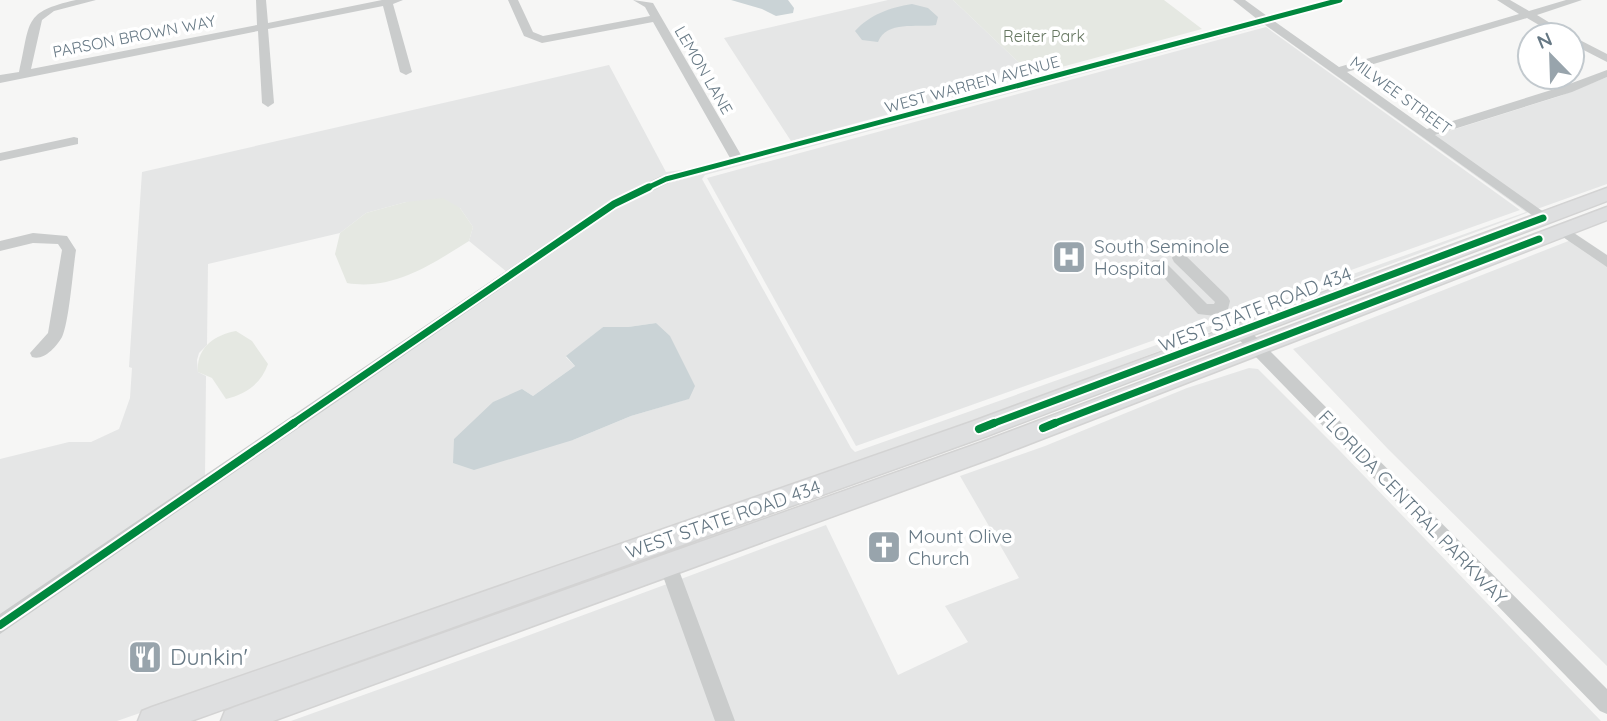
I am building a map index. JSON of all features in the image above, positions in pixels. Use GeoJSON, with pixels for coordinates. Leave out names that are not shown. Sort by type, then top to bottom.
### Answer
{"type":"FeatureCollection","features":[{"type":"Feature","properties":{"kind":"main road","name":"WEST STATE ROAD 434"},"geometry":{"type":"LineString","coordinates":[[152,721],[663,554],[916,476],[1607,194]]}},
{"type":"Feature","properties":{"kind":"main road"},"geometry":{"type":"LineString","coordinates":[[1562,230],[1569,208]]}},
{"type":"Feature","properties":{"kind":"main road","name":"WEST STATE ROAD 434"},"geometry":{"type":"LineString","coordinates":[[235,721],[618,583],[645,560],[663,554],[697,528],[1539,239],[1607,213]]}},
{"type":"Feature","properties":{"kind":"main road"},"geometry":{"type":"LineString","coordinates":[[1539,239],[1545,229],[1543,218]]}},
{"type":"Feature","properties":{"kind":"street"},"geometry":{"type":"LineString","coordinates":[[24,74],[37,19],[50,9],[91,0]]}},
{"type":"Feature","properties":{"kind":"street"},"geometry":{"type":"LineString","coordinates":[[261,0],[268,103]]}},
{"type":"Feature","properties":{"kind":"street"},"geometry":{"type":"LineString","coordinates":[[513,0],[528,34],[542,40],[656,18]]}},
{"type":"Feature","properties":{"kind":"street","name":"LEMON LANE"},"geometry":{"type":"LineString","coordinates":[[638,0],[649,5],[738,160]]}},
{"type":"Feature","properties":{"kind":"street","name":"MILWEE STREET"},"geometry":{"type":"LineString","coordinates":[[1238,0],[1543,218]]}},
{"type":"Feature","properties":{"kind":"street","name":"WEST WARREN AVENUE"},"geometry":{"type":"LineString","coordinates":[[0,625],[614,204],[666,179],[1340,0]]}},
{"type":"Feature","properties":{"kind":"street"},"geometry":{"type":"LineString","coordinates":[[1502,0],[1539,21]]}},
{"type":"Feature","properties":{"kind":"street"},"geometry":{"type":"LineString","coordinates":[[1338,71],[1577,0]]}},
{"type":"Feature","properties":{"kind":"street"},"geometry":{"type":"LineString","coordinates":[[391,1],[406,72]]}},
{"type":"Feature","properties":{"kind":"street","name":"PARSON BROWN WAY"},"geometry":{"type":"LineString","coordinates":[[0,79],[391,1]]}},
{"type":"Feature","properties":{"kind":"street"},"geometry":{"type":"LineString","coordinates":[[1586,47],[1607,59]]}},
{"type":"Feature","properties":{"kind":"street"},"geometry":{"type":"LineString","coordinates":[[1425,134],[1562,91],[1607,73]]}},
{"type":"Feature","properties":{"kind":"street"},"geometry":{"type":"LineString","coordinates":[[0,157],[74,141]]}},
{"type":"Feature","properties":{"kind":"street"},"geometry":{"type":"LineString","coordinates":[[1562,230],[1607,262]]}},
{"type":"Feature","properties":{"kind":"street"},"geometry":{"type":"LineString","coordinates":[[0,246],[48,237],[62,240],[69,250],[55,335],[38,353]]}},
{"type":"Feature","properties":{"kind":"street","name":"FLORIDA CENTRAL PARKWAY"},"geometry":{"type":"LineString","coordinates":[[1179,258],[1223,301],[1220,310]]}},
{"type":"Feature","properties":{"kind":"street","name":"FLORIDA CENTRAL PARKWAY"},"geometry":{"type":"LineString","coordinates":[[1158,264],[1203,310],[1220,310],[1607,704]]}},
{"type":"Feature","properties":{"kind":"street"},"geometry":{"type":"LineString","coordinates":[[663,554],[725,721]]}},
{"type":"Feature","properties":{"kind":"shaded area"},"geometry":{"type":"Polygon","coordinates":[[[731,0],[788,0],[794,8],[793,13],[776,16],[731,0]]]}},
{"type":"Feature","properties":{"kind":"shaded area"},"geometry":{"type":"Polygon","coordinates":[[[888,0],[953,0],[1032,75],[791,141],[724,38],[888,0]]]}},
{"type":"Feature","properties":{"kind":"shaded area"},"geometry":{"type":"Polygon","coordinates":[[[912,4],[928,8],[938,17],[936,25],[903,26],[888,30],[878,42],[862,40],[855,31],[867,20],[881,13],[912,4]]]}},
{"type":"Feature","properties":{"kind":"shaded area"},"geometry":{"type":"Polygon","coordinates":[[[1266,23],[1529,212],[1237,322],[1233,317],[1526,212],[1265,25],[705,175],[702,179],[855,452],[1224,321],[1228,325],[939,434],[117,721],[0,721],[0,633],[618,207],[669,183],[1266,23]],[[656,323],[603,327],[566,357],[575,366],[533,396],[522,389],[573,440],[631,416],[688,399],[656,323]]]}},
{"type":"Feature","properties":{"kind":"shaded area","name":"South Seminole Hospital"},"geometry":{"type":"Polygon","coordinates":[[[1266,27],[1520,210],[856,446],[707,178],[1266,27]]]}},
{"type":"Feature","properties":{"kind":"shaded area"},"geometry":{"type":"Polygon","coordinates":[[[609,65],[666,172],[690,169],[664,176],[615,199],[507,272],[469,241],[473,227],[460,208],[406,202],[366,213],[340,233],[208,264],[207,345],[199,353],[197,360],[198,372],[206,376],[205,478],[0,618],[0,459],[69,442],[91,442],[119,429],[130,398],[132,368],[129,367],[142,172],[609,65]]]}},
{"type":"Feature","properties":{"kind":"shaded area"},"geometry":{"type":"Polygon","coordinates":[[[1607,77],[1607,184],[1537,209],[1433,136],[1572,91],[1586,91],[1586,85],[1607,77]]]}},
{"type":"Feature","properties":{"kind":"shaded area"},"geometry":{"type":"Polygon","coordinates":[[[1571,240],[1607,266],[1607,666],[1388,449],[1293,349],[1571,240]]]}},
{"type":"Feature","properties":{"kind":"shaded area"},"geometry":{"type":"Polygon","coordinates":[[[656,323],[670,336],[695,386],[689,399],[631,416],[573,440],[474,470],[453,463],[454,439],[493,402],[522,389],[533,396],[575,366],[566,356],[603,327],[656,323]]]}},
{"type":"Feature","properties":{"kind":"shaded area"},"geometry":{"type":"Polygon","coordinates":[[[1249,368],[1258,369],[1339,450],[1601,721],[734,721],[681,579],[826,525],[898,675],[968,642],[945,606],[1019,578],[960,476],[1045,446],[1187,388],[1249,368]]]}},
{"type":"Feature","properties":{"kind":"shaded area"},"geometry":{"type":"Polygon","coordinates":[[[667,584],[716,721],[291,721],[508,643],[667,584]]]}},
{"type":"Feature","properties":{"kind":"green space","name":"Reiter Park"},"geometry":{"type":"Polygon","coordinates":[[[953,0],[1164,0],[1202,29],[1032,75],[953,0]]]}},
{"type":"Feature","properties":{"kind":"green space"},"geometry":{"type":"Polygon","coordinates":[[[443,198],[460,208],[473,227],[469,241],[411,274],[380,283],[347,283],[335,254],[340,233],[366,213],[406,202],[443,198]]]}},
{"type":"Feature","properties":{"kind":"green space"},"geometry":{"type":"Polygon","coordinates":[[[236,331],[252,341],[268,364],[252,387],[226,399],[212,378],[198,372],[198,364],[208,344],[220,336],[236,331]]]}},
{"type":"Feature","properties":{"kind":"cycle path"},"geometry":{"type":"LineString","coordinates":[[0,625],[614,204],[666,179],[1340,0]]}},
{"type":"Feature","properties":{"kind":"cycle path"},"geometry":{"type":"LineString","coordinates":[[979,429],[1543,218]]}},
{"type":"Feature","properties":{"kind":"cycle path"},"geometry":{"type":"LineString","coordinates":[[1043,428],[1539,239]]}},
{"type":"Feature","properties":{"kind":"place","name":"South Seminole Hospital"},"geometry":{"type":"Point","coordinates":[1069,257]}},
{"type":"Feature","properties":{"kind":"place","name":"Mount Olive Church"},"geometry":{"type":"Point","coordinates":[884,547]}},
{"type":"Feature","properties":{"kind":"place","name":"Dunkin'"},"geometry":{"type":"Point","coordinates":[145,657]}}]}
